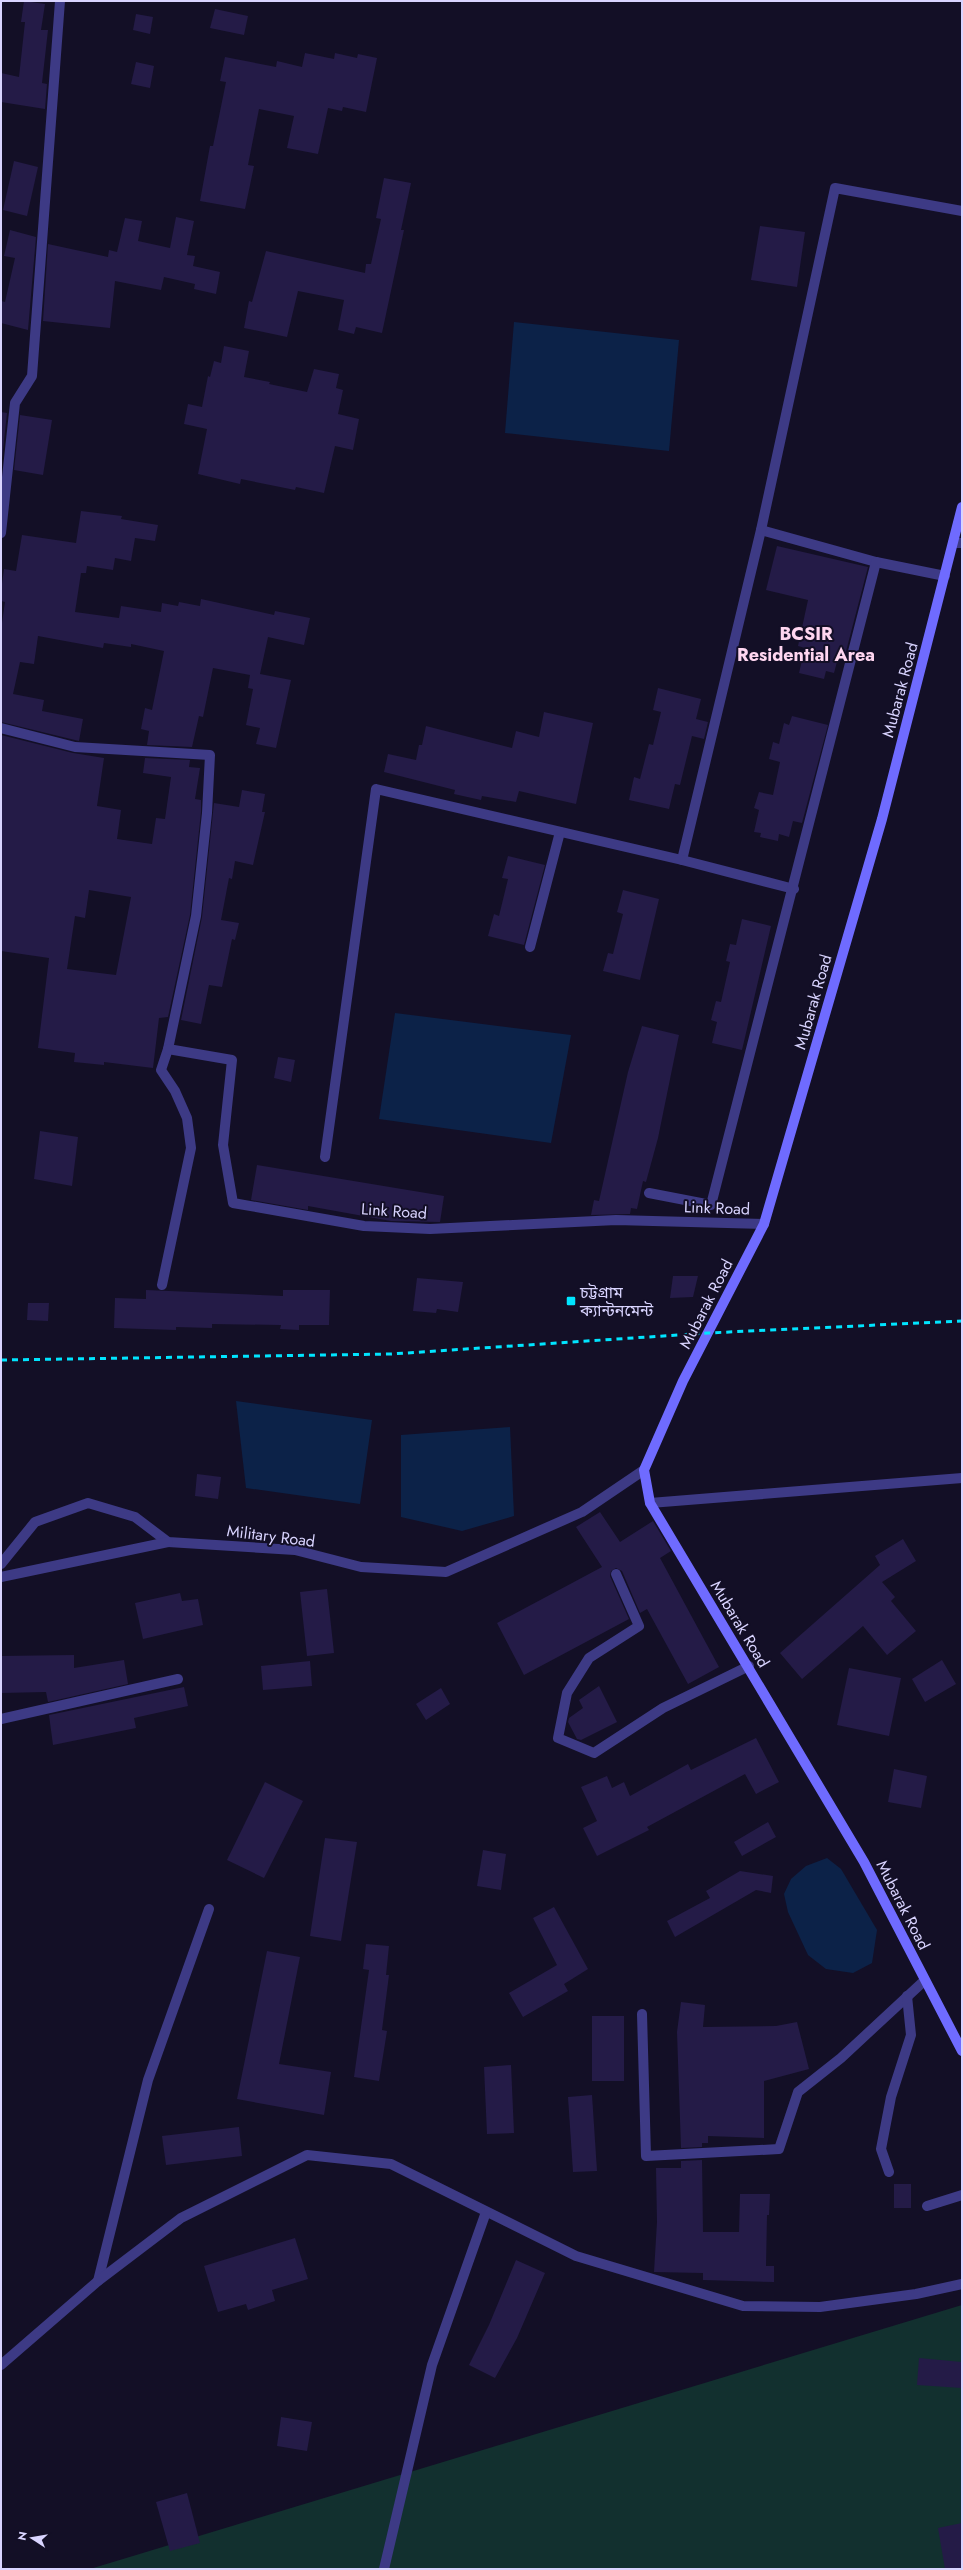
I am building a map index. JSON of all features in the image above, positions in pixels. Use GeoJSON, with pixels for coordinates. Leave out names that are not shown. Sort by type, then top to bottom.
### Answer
{"type":"FeatureCollection","features":[{"type":"Feature","properties":{"kind":"street"},"geometry":{"type":"LineString","coordinates":[[1,534],[15,403],[32,376],[60,1]]}},
{"type":"Feature","properties":{"kind":"street"},"geometry":{"type":"LineString","coordinates":[[682,860],[761,530],[835,188],[962,211]]}},
{"type":"Feature","properties":{"kind":"street","name":"Mubarak Road"},"geometry":{"type":"LineString","coordinates":[[962,507],[958,543],[945,576],[882,819],[764,1224],[683,1381],[644,1470],[650,1503],[749,1666],[864,1862],[924,1981],[962,2051]]}},
{"type":"Feature","properties":{"kind":"street"},"geometry":{"type":"LineString","coordinates":[[761,530],[876,562],[945,576]]}},
{"type":"Feature","properties":{"kind":"street"},"geometry":{"type":"LineString","coordinates":[[649,1193],[711,1205],[794,889],[876,562]]}},
{"type":"Feature","properties":{"kind":"street"},"geometry":{"type":"LineString","coordinates":[[1,728],[75,747],[210,755],[196,916],[168,1049],[162,1070],[176,1091],[187,1118],[191,1148],[162,1285]]}},
{"type":"Feature","properties":{"kind":"street"},"geometry":{"type":"LineString","coordinates":[[325,1157],[376,789],[682,860],[794,889]]}},
{"type":"Feature","properties":{"kind":"street"},"geometry":{"type":"LineString","coordinates":[[530,947],[560,832]]}},
{"type":"Feature","properties":{"kind":"street","name":"Link Road"},"geometry":{"type":"LineString","coordinates":[[168,1049],[232,1060],[223,1145],[233,1203],[364,1226],[430,1229],[616,1220],[764,1224]]}},
{"type":"Feature","properties":{"kind":"street","name":"Military Road"},"geometry":{"type":"LineString","coordinates":[[1,1577],[168,1542],[295,1550],[361,1566],[446,1572],[582,1512],[644,1470]]}},
{"type":"Feature","properties":{"kind":"street"},"geometry":{"type":"LineString","coordinates":[[650,1503],[962,1478]]}},
{"type":"Feature","properties":{"kind":"street"},"geometry":{"type":"LineString","coordinates":[[1,1564],[35,1522],[88,1503],[135,1516],[168,1542]]}},
{"type":"Feature","properties":{"kind":"street"},"geometry":{"type":"LineString","coordinates":[[616,1574],[639,1626],[589,1658],[567,1693],[558,1738],[594,1753],[663,1708],[749,1666]]}},
{"type":"Feature","properties":{"kind":"street"},"geometry":{"type":"LineString","coordinates":[[1,1719],[178,1679]]}},
{"type":"Feature","properties":{"kind":"street"},"geometry":{"type":"LineString","coordinates":[[98,2281],[148,2080],[209,1909]]}},
{"type":"Feature","properties":{"kind":"street"},"geometry":{"type":"LineString","coordinates":[[642,2014],[646,2156],[779,2149],[798,2092],[841,2058],[924,1981]]}},
{"type":"Feature","properties":{"kind":"street"},"geometry":{"type":"LineString","coordinates":[[889,2172],[881,2149],[891,2097],[911,2035],[907,1996]]}},
{"type":"Feature","properties":{"kind":"street"},"geometry":{"type":"LineString","coordinates":[[1,2365],[98,2281],[181,2218],[307,2155],[390,2164],[576,2256],[743,2306],[820,2307],[916,2294],[962,2284]]}},
{"type":"Feature","properties":{"kind":"street"},"geometry":{"type":"LineString","coordinates":[[926,2206],[962,2195]]}},
{"type":"Feature","properties":{"kind":"street"},"geometry":{"type":"LineString","coordinates":[[384,2569],[432,2365],[486,2212]]}},
{"type":"Feature","properties":{"kind":"green space"},"geometry":{"type":"Polygon","coordinates":[[[962,2305],[962,2569],[90,2569],[962,2305]]]}},
{"type":"Feature","properties":{"kind":"water"},"geometry":{"type":"Polygon","coordinates":[[[514,322],[679,340],[669,451],[505,433],[514,322]]]}},
{"type":"Feature","properties":{"kind":"water"},"geometry":{"type":"Polygon","coordinates":[[[395,1013],[571,1035],[551,1143],[379,1119],[395,1013]]]}},
{"type":"Feature","properties":{"kind":"water"},"geometry":{"type":"Polygon","coordinates":[[[236,1401],[372,1420],[360,1504],[246,1488],[236,1401]]]}},
{"type":"Feature","properties":{"kind":"water"},"geometry":{"type":"Polygon","coordinates":[[[510,1427],[514,1516],[462,1531],[401,1517],[401,1435],[510,1427]]]}},
{"type":"Feature","properties":{"kind":"water"},"geometry":{"type":"Polygon","coordinates":[[[827,1858],[841,1869],[877,1930],[872,1963],[853,1973],[826,1969],[808,1955],[788,1912],[784,1894],[791,1879],[806,1866],[827,1858]]]}},
{"type":"Feature","properties":{"kind":"building"},"geometry":{"type":"Polygon","coordinates":[[[24,1],[45,4],[41,30],[48,30],[42,83],[47,84],[45,109],[1,102],[1,73],[19,77],[25,22],[21,22],[24,1]]]}},
{"type":"Feature","properties":{"kind":"building"},"geometry":{"type":"Polygon","coordinates":[[[215,9],[248,16],[244,35],[210,28],[215,9]]]}},
{"type":"Feature","properties":{"kind":"building"},"geometry":{"type":"Polygon","coordinates":[[[136,14],[153,17],[150,34],[133,30],[136,14]]]}},
{"type":"Feature","properties":{"kind":"building"},"geometry":{"type":"Polygon","coordinates":[[[305,53],[334,59],[335,53],[357,58],[358,54],[377,58],[366,112],[343,107],[342,111],[328,108],[318,154],[287,148],[294,116],[259,109],[248,165],[254,166],[245,209],[200,201],[210,146],[213,146],[226,82],[220,81],[225,57],[276,67],[277,61],[302,67],[305,53]]]}},
{"type":"Feature","properties":{"kind":"building"},"geometry":{"type":"Polygon","coordinates":[[[136,62],[154,66],[150,88],[131,84],[136,62]]]}},
{"type":"Feature","properties":{"kind":"building"},"geometry":{"type":"Polygon","coordinates":[[[14,161],[38,167],[27,216],[3,210],[14,161]]]}},
{"type":"Feature","properties":{"kind":"building"},"geometry":{"type":"Polygon","coordinates":[[[384,178],[411,183],[401,230],[404,230],[382,333],[356,327],[354,334],[338,330],[344,300],[298,291],[287,337],[244,328],[249,301],[252,302],[266,251],[365,273],[366,264],[371,264],[381,219],[376,218],[384,178]]]}},
{"type":"Feature","properties":{"kind":"building"},"geometry":{"type":"Polygon","coordinates":[[[176,217],[194,221],[187,255],[195,256],[193,266],[220,272],[216,294],[194,289],[195,284],[164,277],[161,290],[115,281],[110,328],[43,321],[48,244],[108,257],[109,250],[117,252],[125,218],[142,221],[138,241],[170,248],[176,217]]]}},
{"type":"Feature","properties":{"kind":"building"},"geometry":{"type":"Polygon","coordinates":[[[760,226],[805,232],[797,287],[751,280],[760,226]]]}},
{"type":"Feature","properties":{"kind":"building"},"geometry":{"type":"Polygon","coordinates":[[[10,230],[36,237],[28,330],[1,323],[1,301],[5,302],[15,258],[4,256],[10,230]]]}},
{"type":"Feature","properties":{"kind":"building"},"geometry":{"type":"Polygon","coordinates":[[[224,346],[249,351],[244,377],[270,382],[269,384],[307,392],[314,369],[339,374],[336,388],[343,390],[338,414],[359,419],[353,450],[335,446],[324,493],[296,487],[295,490],[241,479],[240,484],[198,474],[207,429],[184,424],[188,404],[202,407],[208,376],[210,377],[214,361],[221,363],[224,346]]]}},
{"type":"Feature","properties":{"kind":"building"},"geometry":{"type":"Polygon","coordinates":[[[1,412],[7,413],[1,468],[1,412]]]}},
{"type":"Feature","properties":{"kind":"building"},"geometry":{"type":"Polygon","coordinates":[[[20,415],[52,420],[43,475],[14,470],[20,415]]]}},
{"type":"Feature","properties":{"kind":"building"},"geometry":{"type":"Polygon","coordinates":[[[81,511],[122,516],[121,519],[158,525],[155,541],[135,538],[131,561],[115,558],[113,570],[87,566],[86,573],[81,573],[75,612],[119,618],[121,606],[161,612],[162,603],[178,606],[179,602],[200,606],[201,599],[274,615],[275,611],[310,618],[304,645],[268,637],[260,674],[291,680],[276,748],[256,744],[260,728],[246,725],[253,689],[248,688],[250,675],[213,668],[203,717],[199,716],[192,747],[147,745],[149,731],[141,729],[145,708],[152,710],[164,651],[131,644],[131,647],[104,643],[103,648],[38,636],[34,664],[20,662],[13,694],[44,700],[42,711],[83,719],[79,741],[1,722],[1,630],[5,602],[1,601],[1,591],[4,569],[16,571],[22,535],[76,543],[81,511]]]}},
{"type":"Feature","properties":{"kind":"building"},"geometry":{"type":"Polygon","coordinates":[[[777,546],[868,567],[844,659],[838,658],[834,673],[826,671],[824,679],[799,673],[805,648],[798,646],[808,600],[766,590],[777,546]]]}},
{"type":"Feature","properties":{"kind":"building"},"geometry":{"type":"Polygon","coordinates":[[[658,688],[701,699],[696,719],[708,722],[704,739],[692,736],[680,785],[675,784],[669,809],[629,800],[634,777],[640,779],[649,744],[653,745],[661,712],[653,710],[658,688]]]}},
{"type":"Feature","properties":{"kind":"building"},"geometry":{"type":"Polygon","coordinates":[[[544,712],[593,723],[576,804],[519,791],[516,802],[482,796],[481,800],[454,794],[455,790],[384,772],[388,754],[416,760],[419,745],[422,745],[426,726],[512,748],[516,731],[539,737],[544,712]]]}},
{"type":"Feature","properties":{"kind":"building"},"geometry":{"type":"Polygon","coordinates":[[[792,716],[828,725],[802,823],[793,821],[789,837],[779,834],[778,841],[760,837],[761,833],[754,832],[759,810],[754,808],[759,792],[773,795],[780,762],[769,759],[773,742],[779,744],[784,723],[789,725],[792,716]]]}},
{"type":"Feature","properties":{"kind":"building"},"geometry":{"type":"Polygon","coordinates":[[[1,735],[73,753],[104,758],[97,806],[121,810],[117,839],[152,844],[156,818],[165,819],[171,777],[143,773],[145,758],[190,760],[189,767],[200,768],[195,799],[201,800],[201,812],[190,915],[168,1017],[159,1018],[153,1068],[104,1062],[104,1065],[74,1062],[75,1053],[38,1048],[49,958],[1,951],[1,735]],[[89,890],[85,918],[75,916],[67,969],[116,975],[131,897],[89,890]]]}},
{"type":"Feature","properties":{"kind":"building"},"geometry":{"type":"Polygon","coordinates":[[[242,790],[265,794],[262,812],[265,812],[253,865],[235,861],[232,879],[229,878],[221,920],[239,923],[235,940],[232,939],[222,987],[209,985],[201,1024],[181,1020],[202,917],[214,803],[239,807],[242,790]]]}},
{"type":"Feature","properties":{"kind":"building"},"geometry":{"type":"Polygon","coordinates":[[[508,856],[545,865],[524,945],[488,936],[494,914],[499,916],[508,879],[502,878],[508,856]]]}},
{"type":"Feature","properties":{"kind":"building"},"geometry":{"type":"Polygon","coordinates":[[[623,890],[659,899],[640,980],[603,971],[608,953],[613,954],[623,914],[617,912],[623,890]]]}},
{"type":"Feature","properties":{"kind":"building"},"geometry":{"type":"Polygon","coordinates":[[[742,919],[771,926],[742,1050],[712,1043],[717,1022],[711,1020],[716,1001],[721,1002],[730,962],[726,961],[730,944],[736,945],[742,919]]]}},
{"type":"Feature","properties":{"kind":"building"},"geometry":{"type":"Polygon","coordinates":[[[642,1026],[679,1035],[658,1138],[646,1182],[643,1181],[637,1209],[631,1208],[630,1214],[591,1215],[594,1200],[599,1201],[628,1072],[642,1026]]]}},
{"type":"Feature","properties":{"kind":"building"},"geometry":{"type":"Polygon","coordinates":[[[278,1057],[295,1060],[291,1082],[274,1078],[278,1057]]]}},
{"type":"Feature","properties":{"kind":"building"},"geometry":{"type":"Polygon","coordinates":[[[40,1131],[78,1137],[72,1186],[34,1179],[40,1131]]]}},
{"type":"Feature","properties":{"kind":"building"},"geometry":{"type":"Polygon","coordinates":[[[257,1165],[444,1196],[440,1222],[391,1221],[308,1206],[308,1210],[251,1200],[257,1165]]]}},
{"type":"Feature","properties":{"kind":"building"},"geometry":{"type":"Polygon","coordinates":[[[673,1276],[698,1276],[693,1297],[670,1298],[673,1276]]]}},
{"type":"Feature","properties":{"kind":"building"},"geometry":{"type":"Polygon","coordinates":[[[417,1278],[463,1282],[458,1312],[437,1309],[436,1313],[413,1311],[417,1278]]]}},
{"type":"Feature","properties":{"kind":"building"},"geometry":{"type":"Polygon","coordinates":[[[146,1290],[283,1296],[283,1290],[330,1290],[329,1325],[299,1325],[299,1330],[280,1329],[281,1325],[212,1324],[212,1328],[176,1327],[176,1330],[114,1328],[115,1298],[146,1299],[146,1290]]]}},
{"type":"Feature","properties":{"kind":"building"},"geometry":{"type":"Polygon","coordinates":[[[28,1303],[49,1303],[48,1321],[27,1320],[28,1303]]]}},
{"type":"Feature","properties":{"kind":"building"},"geometry":{"type":"Polygon","coordinates":[[[197,1474],[221,1477],[218,1499],[195,1496],[197,1474]]]}},
{"type":"Feature","properties":{"kind":"building"},"geometry":{"type":"Polygon","coordinates":[[[600,1512],[620,1542],[653,1521],[671,1551],[660,1558],[719,1667],[688,1684],[647,1609],[640,1613],[622,1571],[616,1568],[611,1571],[610,1576],[629,1619],[524,1675],[497,1623],[602,1567],[576,1527],[600,1512]]]}},
{"type":"Feature","properties":{"kind":"building"},"geometry":{"type":"Polygon","coordinates":[[[903,1539],[916,1561],[882,1582],[895,1597],[891,1601],[916,1631],[887,1655],[863,1626],[802,1679],[780,1653],[880,1565],[875,1556],[903,1539]]]}},
{"type":"Feature","properties":{"kind":"building"},"geometry":{"type":"Polygon","coordinates":[[[327,1589],[334,1653],[307,1656],[300,1592],[327,1589]]]}},
{"type":"Feature","properties":{"kind":"building"},"geometry":{"type":"Polygon","coordinates":[[[180,1593],[182,1601],[198,1599],[203,1625],[143,1639],[135,1603],[180,1593]]]}},
{"type":"Feature","properties":{"kind":"building"},"geometry":{"type":"Polygon","coordinates":[[[74,1655],[74,1668],[124,1660],[128,1684],[48,1702],[46,1692],[1,1693],[1,1656],[74,1655]]]}},
{"type":"Feature","properties":{"kind":"building"},"geometry":{"type":"Polygon","coordinates":[[[942,1660],[956,1684],[925,1702],[912,1679],[942,1660]]]}},
{"type":"Feature","properties":{"kind":"building"},"geometry":{"type":"Polygon","coordinates":[[[310,1661],[312,1686],[263,1690],[261,1666],[310,1661]]]}},
{"type":"Feature","properties":{"kind":"building"},"geometry":{"type":"Polygon","coordinates":[[[849,1668],[901,1678],[889,1736],[837,1725],[849,1668]]]}},
{"type":"Feature","properties":{"kind":"building"},"geometry":{"type":"Polygon","coordinates":[[[599,1686],[617,1722],[581,1740],[577,1739],[568,1722],[569,1718],[583,1708],[579,1700],[599,1686]]]}},
{"type":"Feature","properties":{"kind":"building"},"geometry":{"type":"Polygon","coordinates":[[[184,1687],[188,1706],[134,1718],[136,1728],[53,1745],[49,1715],[184,1687]]]}},
{"type":"Feature","properties":{"kind":"building"},"geometry":{"type":"Polygon","coordinates":[[[441,1688],[450,1704],[426,1720],[416,1704],[441,1688]]]}},
{"type":"Feature","properties":{"kind":"building"},"geometry":{"type":"Polygon","coordinates":[[[756,1738],[779,1782],[756,1794],[745,1774],[647,1827],[649,1830],[597,1856],[583,1828],[597,1821],[581,1787],[607,1776],[612,1788],[624,1782],[630,1796],[688,1764],[691,1770],[756,1738]]]}},
{"type":"Feature","properties":{"kind":"building"},"geometry":{"type":"Polygon","coordinates":[[[894,1769],[927,1776],[921,1808],[888,1802],[894,1769]]]}},
{"type":"Feature","properties":{"kind":"building"},"geometry":{"type":"Polygon","coordinates":[[[265,1782],[303,1801],[264,1878],[227,1860],[265,1782]]]}},
{"type":"Feature","properties":{"kind":"building"},"geometry":{"type":"Polygon","coordinates":[[[768,1822],[776,1837],[742,1856],[734,1842],[768,1822]]]}},
{"type":"Feature","properties":{"kind":"building"},"geometry":{"type":"Polygon","coordinates":[[[325,1838],[357,1842],[341,1941],[310,1936],[325,1838]]]}},
{"type":"Feature","properties":{"kind":"building"},"geometry":{"type":"Polygon","coordinates":[[[483,1850],[506,1854],[501,1890],[477,1886],[483,1850]]]}},
{"type":"Feature","properties":{"kind":"building"},"geometry":{"type":"Polygon","coordinates":[[[740,1871],[773,1876],[771,1893],[756,1890],[675,1937],[667,1921],[710,1898],[706,1891],[740,1871]]]}},
{"type":"Feature","properties":{"kind":"building"},"geometry":{"type":"Polygon","coordinates":[[[554,1907],[588,1969],[564,1984],[568,1991],[523,2017],[509,1993],[557,1965],[533,1918],[554,1907]]]}},
{"type":"Feature","properties":{"kind":"building"},"geometry":{"type":"Polygon","coordinates":[[[366,1944],[389,1946],[386,1975],[389,1975],[382,2030],[387,2031],[379,2081],[354,2077],[369,1970],[363,1969],[366,1944]]]}},
{"type":"Feature","properties":{"kind":"building"},"geometry":{"type":"Polygon","coordinates":[[[267,1951],[300,1957],[279,2064],[331,2072],[324,2115],[237,2099],[267,1951]]]}},
{"type":"Feature","properties":{"kind":"building"},"geometry":{"type":"Polygon","coordinates":[[[681,2002],[705,2005],[703,2027],[776,2026],[797,2022],[809,2069],[764,2081],[764,2138],[708,2136],[708,2143],[702,2143],[702,2147],[681,2148],[677,2032],[681,2002]]]}},
{"type":"Feature","properties":{"kind":"building"},"geometry":{"type":"Polygon","coordinates":[[[592,2016],[624,2016],[624,2081],[592,2081],[592,2016]]]}},
{"type":"Feature","properties":{"kind":"building"},"geometry":{"type":"Polygon","coordinates":[[[511,2065],[514,2133],[487,2134],[484,2067],[511,2065]]]}},
{"type":"Feature","properties":{"kind":"building"},"geometry":{"type":"Polygon","coordinates":[[[592,2095],[597,2171],[573,2172],[568,2097],[592,2095]]]}},
{"type":"Feature","properties":{"kind":"building"},"geometry":{"type":"Polygon","coordinates":[[[239,2127],[242,2156],[166,2165],[162,2136],[239,2127]]]}},
{"type":"Feature","properties":{"kind":"building"},"geometry":{"type":"Polygon","coordinates":[[[702,2160],[703,2232],[739,2232],[740,2194],[770,2194],[769,2215],[767,2215],[766,2266],[774,2266],[774,2282],[703,2280],[703,2273],[654,2272],[657,2222],[656,2168],[681,2168],[681,2161],[702,2160]]]}},
{"type":"Feature","properties":{"kind":"building"},"geometry":{"type":"Polygon","coordinates":[[[894,2184],[911,2184],[911,2208],[894,2208],[894,2184]]]}},
{"type":"Feature","properties":{"kind":"building"},"geometry":{"type":"Polygon","coordinates":[[[295,2238],[308,2279],[272,2290],[275,2301],[248,2310],[246,2304],[218,2312],[204,2266],[295,2238]]]}},
{"type":"Feature","properties":{"kind":"building"},"geometry":{"type":"Polygon","coordinates":[[[516,2260],[545,2273],[517,2338],[495,2378],[469,2365],[489,2325],[516,2260]]]}},
{"type":"Feature","properties":{"kind":"building"},"geometry":{"type":"Polygon","coordinates":[[[919,2358],[962,2362],[962,2388],[917,2385],[919,2358]]]}},
{"type":"Feature","properties":{"kind":"building"},"geometry":{"type":"Polygon","coordinates":[[[281,2417],[312,2422],[307,2451],[277,2446],[281,2417]]]}},
{"type":"Feature","properties":{"kind":"building"},"geometry":{"type":"Polygon","coordinates":[[[187,2493],[200,2543],[170,2551],[156,2502],[187,2493]]]}},
{"type":"Feature","properties":{"kind":"building"},"geometry":{"type":"Polygon","coordinates":[[[962,2523],[962,2569],[945,2569],[938,2528],[962,2523]]]}},
{"type":"Feature","properties":{"kind":"railway"},"geometry":{"type":"LineString","coordinates":[[1,1360],[391,1354],[708,1333],[962,1321]]}},
{"type":"Feature","properties":{"kind":"place","name":"চট্টগ্রাম ক্যান্টনমেন্ট"},"geometry":{"type":"Point","coordinates":[571,1301]}},
{"type":"Feature","properties":{"kind":"district","name":"BCSIR Residential Area"},"geometry":{"type":"Point","coordinates":[806,644]}}]}
